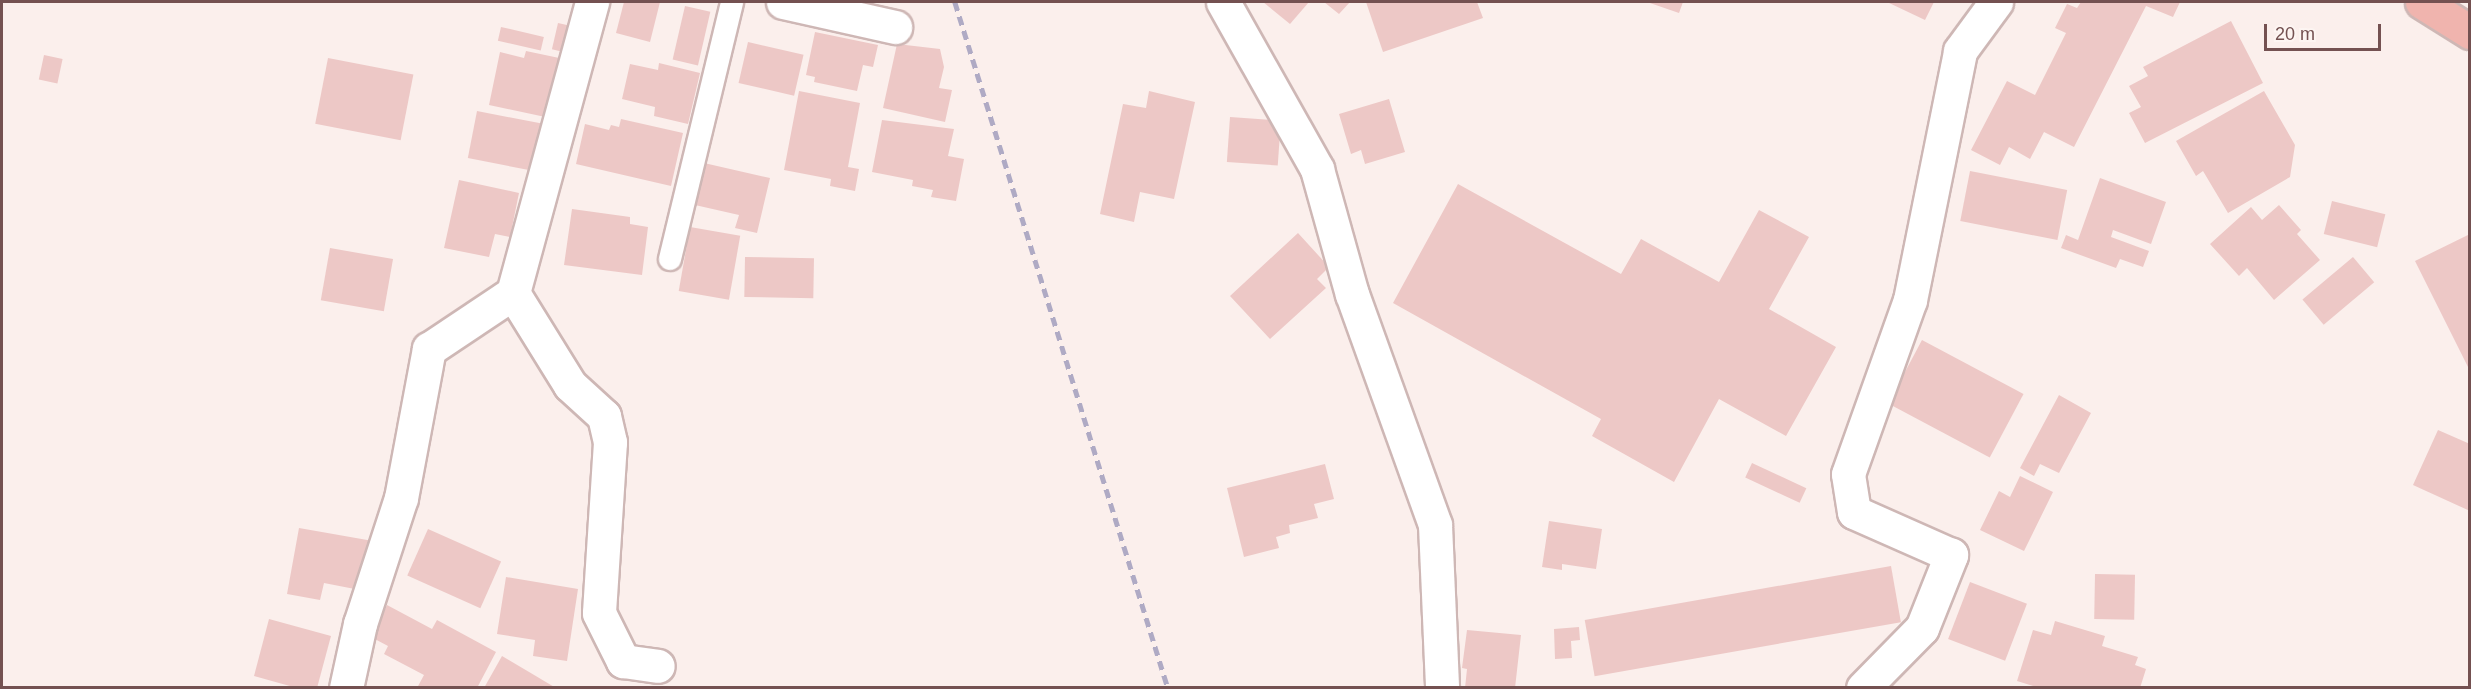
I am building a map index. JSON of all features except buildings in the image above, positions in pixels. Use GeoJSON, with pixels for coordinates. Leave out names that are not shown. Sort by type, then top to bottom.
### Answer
{"type":"FeatureCollection","features":[{"type":"Feature","properties":{"kind":"highway"},"geometry":{"type":"LineString","coordinates":[[2422,2],[2469,32]]}},
{"type":"Feature","properties":{"kind":"street"},"geometry":{"type":"LineString","coordinates":[[346,687],[360,624],[400,498],[429,349],[513,293],[592,2]]}},
{"type":"Feature","properties":{"kind":"street"},"geometry":{"type":"LineString","coordinates":[[783,2],[895,27]]}},
{"type":"Feature","properties":{"kind":"street"},"geometry":{"type":"LineString","coordinates":[[1223,2],[1317,170],[1352,294],[1435,525],[1442,687]]}},
{"type":"Feature","properties":{"kind":"street"},"geometry":{"type":"LineString","coordinates":[[1863,687],[1922,628],[1951,555],[1854,512],[1848,474],[1910,300],[1960,51],[1996,2]]}},
{"type":"Feature","properties":{"kind":"street"},"geometry":{"type":"LineString","coordinates":[[513,293],[570,385],[604,416],[610,442],[599,613],[623,660],[658,666]]}},
{"type":"Feature","properties":{"kind":"lane"},"geometry":{"type":"LineString","coordinates":[[670,259],[732,2]]}},
{"type":"Feature","properties":{"kind":"railway"},"geometry":{"type":"LineString","coordinates":[[955,2],[1168,688]]}}]}
